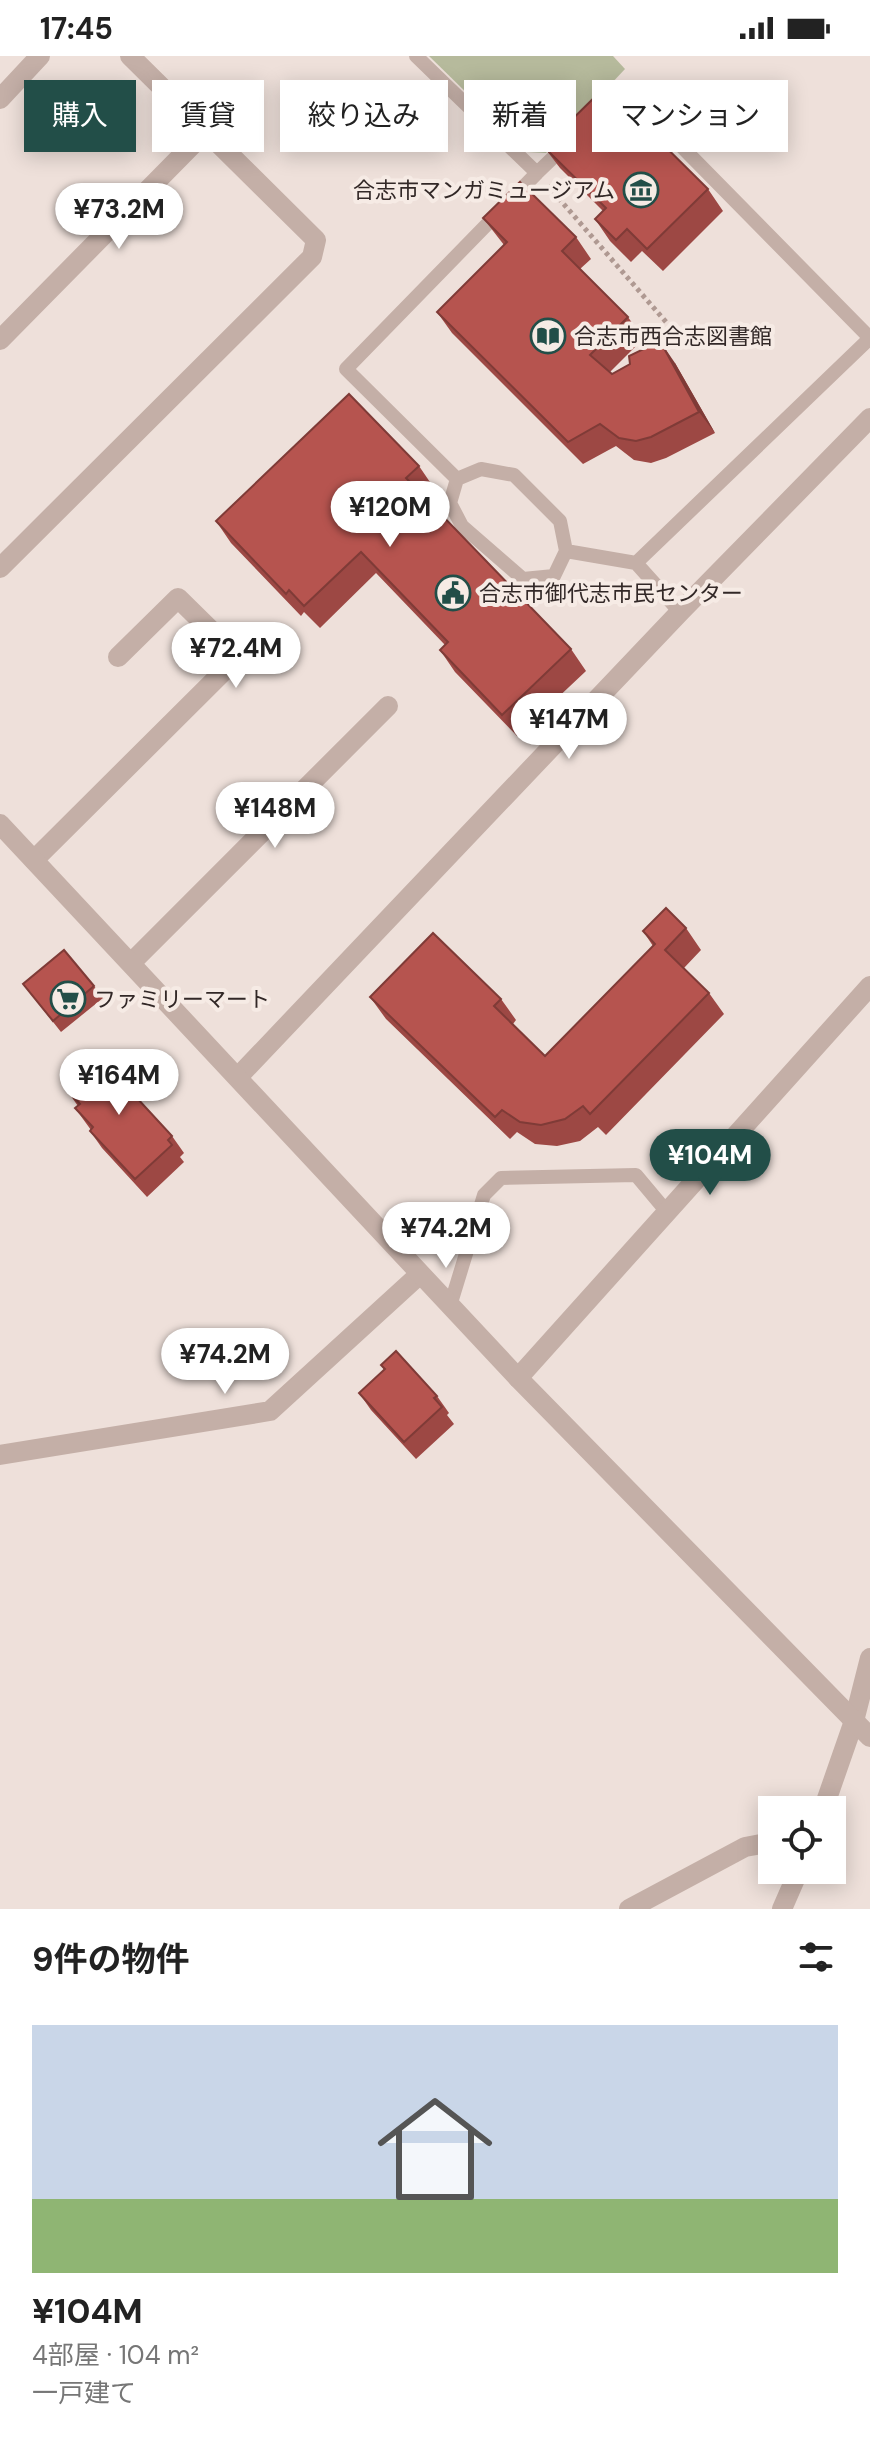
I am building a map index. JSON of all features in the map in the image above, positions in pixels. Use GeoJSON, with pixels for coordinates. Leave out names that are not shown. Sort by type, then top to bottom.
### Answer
{"type":"FeatureCollection","features":[{"type":"Feature","properties":{"kind":"street"},"geometry":{"type":"LineString","coordinates":[[0,99],[40,56]]}},
{"type":"Feature","properties":{"kind":"street"},"geometry":{"type":"LineString","coordinates":[[130,56],[154,80]]}},
{"type":"Feature","properties":{"kind":"street"},"geometry":{"type":"LineString","coordinates":[[0,340],[185,152]]}},
{"type":"Feature","properties":{"kind":"street"},"geometry":{"type":"LineString","coordinates":[[0,568],[312,257],[316,240],[227,152]]}},
{"type":"Feature","properties":{"kind":"street"},"geometry":{"type":"LineString","coordinates":[[238,1077],[680,612],[870,418]]}},
{"type":"Feature","properties":{"kind":"street"},"geometry":{"type":"LineString","coordinates":[[34,860],[238,657],[178,598],[118,657]]}},
{"type":"Feature","properties":{"kind":"street"},"geometry":{"type":"LineString","coordinates":[[131,963],[388,706]]}},
{"type":"Feature","properties":{"kind":"street"},"geometry":{"type":"LineString","coordinates":[[0,824],[518,1378],[870,1737]]}},
{"type":"Feature","properties":{"kind":"street"},"geometry":{"type":"LineString","coordinates":[[518,1378],[870,986]]}},
{"type":"Feature","properties":{"kind":"street"},"geometry":{"type":"LineString","coordinates":[[0,1455],[270,1411],[420,1274]]}},
{"type":"Feature","properties":{"kind":"street"},"geometry":{"type":"LineString","coordinates":[[828,1796],[854,1721],[870,1658]]}},
{"type":"Feature","properties":{"kind":"street"},"geometry":{"type":"LineString","coordinates":[[629,1909],[745,1847],[758,1845]]}},
{"type":"Feature","properties":{"kind":"street"},"geometry":{"type":"LineString","coordinates":[[782,1909],[793,1884]]}},
{"type":"Feature","properties":{"kind":"lane"},"geometry":{"type":"LineString","coordinates":[[416,56],[537,173]]}},
{"type":"Feature","properties":{"kind":"lane"},"geometry":{"type":"LineString","coordinates":[[457,479],[346,369],[623,87],[870,338],[636,563]]}},
{"type":"Feature","properties":{"kind":"lane"},"geometry":{"type":"LineString","coordinates":[[481,469],[514,475],[560,521],[566,551],[554,576],[523,579],[462,526],[450,503],[457,479],[481,469]]}},
{"type":"Feature","properties":{"kind":"lane"},"geometry":{"type":"LineString","coordinates":[[566,551],[636,563],[680,612]]}},
{"type":"Feature","properties":{"kind":"lane"},"geometry":{"type":"LineString","coordinates":[[450,1306],[484,1195],[501,1178],[636,1175],[667,1212]]}},
{"type":"Feature","properties":{"kind":"path"},"geometry":{"type":"LineString","coordinates":[[537,173],[686,345]]}},
{"type":"Feature","properties":{"kind":"green space"},"geometry":{"type":"Polygon","coordinates":[[[429,56],[613,56],[625,69],[615,80],[592,80],[592,104],[576,121],[576,80],[464,80],[464,90],[429,56]]]}},
{"type":"Feature","properties":{"kind":"building","name":"合志市マンガミュージアム"},"geometry":{"type":"Polygon","coordinates":[[[592,100],[592,152],[671,152],[708,189],[647,249],[627,229],[616,240],[595,219],[606,208],[549,152],[576,152],[576,116],[592,100]]]}},
{"type":"Feature","properties":{"kind":"building","name":"合志市西合志図書館"},"geometry":{"type":"Polygon","coordinates":[[[520,182],[576,237],[562,251],[628,317],[590,355],[612,374],[630,364],[629,356],[660,341],[699,412],[651,437],[636,441],[619,438],[600,424],[568,442],[437,312],[507,242],[483,218],[520,182]]]}},
{"type":"Feature","properties":{"kind":"building","name":"合志市御代志市民センター"},"geometry":{"type":"Polygon","coordinates":[[[349,394],[419,466],[406,478],[571,649],[502,715],[440,650],[448,642],[361,552],[304,606],[289,590],[286,594],[216,521],[349,394]]]}},
{"type":"Feature","properties":{"kind":"building"},"geometry":{"type":"Polygon","coordinates":[[[666,908],[686,928],[665,950],[709,993],[590,1114],[583,1106],[565,1119],[541,1125],[520,1122],[502,1110],[495,1117],[370,997],[433,933],[501,999],[494,1006],[545,1056],[655,944],[643,931],[666,908]]]}},
{"type":"Feature","properties":{"kind":"building"},"geometry":{"type":"Polygon","coordinates":[[[64,950],[94,986],[53,1021],[23,984],[64,950]]]}},
{"type":"Feature","properties":{"kind":"building"},"geometry":{"type":"Polygon","coordinates":[[[99,1058],[104,1063],[112,1061],[122,1065],[124,1084],[172,1136],[168,1140],[172,1145],[135,1179],[90,1131],[93,1127],[75,1108],[80,1104],[65,1088],[99,1058]]]}},
{"type":"Feature","properties":{"kind":"building"},"geometry":{"type":"Polygon","coordinates":[[[396,1351],[437,1396],[434,1398],[442,1407],[404,1442],[359,1393],[385,1369],[381,1365],[396,1351]]]}},
{"type":"Feature","properties":{"kind":"place","name":"合志市マンガミュージアム"},"geometry":{"type":"Point","coordinates":[641,190]}},
{"type":"Feature","properties":{"kind":"place","name":"合志市西合志図書館"},"geometry":{"type":"Point","coordinates":[548,336]}},
{"type":"Feature","properties":{"kind":"place","name":"合志市御代志市民センター"},"geometry":{"type":"Point","coordinates":[453,593]}},
{"type":"Feature","properties":{"kind":"place","name":"ファミリーマート"},"geometry":{"type":"Point","coordinates":[68,999]}}]}
